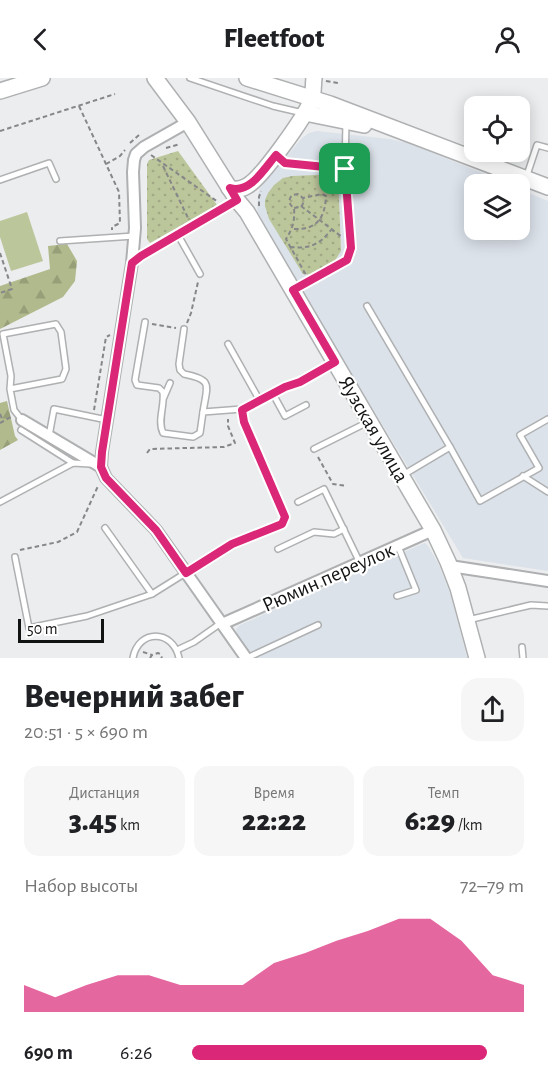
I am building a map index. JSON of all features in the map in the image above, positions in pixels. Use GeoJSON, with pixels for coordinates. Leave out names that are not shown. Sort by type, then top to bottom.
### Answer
{"type":"FeatureCollection","features":[{"type":"Feature","properties":{"kind":"main road"},"geometry":{"type":"LineString","coordinates":[[0,91],[42,78]]}},
{"type":"Feature","properties":{"kind":"main road"},"geometry":{"type":"LineString","coordinates":[[247,78],[407,133],[512,174]]}},
{"type":"Feature","properties":{"kind":"main road"},"geometry":{"type":"LineString","coordinates":[[240,203],[236,189],[256,186],[305,113],[320,79]]}},
{"type":"Feature","properties":{"kind":"main road","name":"Яузская улица"},"geometry":{"type":"LineString","coordinates":[[162,81],[293,290],[433,530],[458,588],[477,658]]}},
{"type":"Feature","properties":{"kind":"main road"},"geometry":{"type":"LineString","coordinates":[[305,113],[407,133]]}},
{"type":"Feature","properties":{"kind":"main road"},"geometry":{"type":"LineString","coordinates":[[530,181],[548,187]]}},
{"type":"Feature","properties":{"kind":"main road","name":"Яузская улица"},"geometry":{"type":"LineString","coordinates":[[240,203],[244,196],[256,186]]}},
{"type":"Feature","properties":{"kind":"street"},"geometry":{"type":"LineString","coordinates":[[99,466],[132,263],[133,165],[136,154],[144,147],[188,122]]}},
{"type":"Feature","properties":{"kind":"street"},"geometry":{"type":"LineString","coordinates":[[22,425],[49,436],[99,466],[106,478],[156,530],[246,658]]}},
{"type":"Feature","properties":{"kind":"street","name":"Рюмин переулок"},"geometry":{"type":"LineString","coordinates":[[222,624],[433,530]]}},
{"type":"Feature","properties":{"kind":"street"},"geometry":{"type":"LineString","coordinates":[[450,566],[548,581]]}},
{"type":"Feature","properties":{"kind":"lane"},"geometry":{"type":"LineString","coordinates":[[190,78],[273,106],[305,113]]}},
{"type":"Feature","properties":{"kind":"lane"},"geometry":{"type":"LineString","coordinates":[[293,290],[347,260],[351,248],[345,169],[346,121]]}},
{"type":"Feature","properties":{"kind":"lane"},"geometry":{"type":"LineString","coordinates":[[527,174],[537,145],[548,148]]}},
{"type":"Feature","properties":{"kind":"lane"},"geometry":{"type":"LineString","coordinates":[[276,155],[285,163],[345,169]]}},
{"type":"Feature","properties":{"kind":"lane"},"geometry":{"type":"LineString","coordinates":[[0,180],[49,163],[56,179]]}},
{"type":"Feature","properties":{"kind":"lane"},"geometry":{"type":"LineString","coordinates":[[132,263],[192,226],[240,203]]}},
{"type":"Feature","properties":{"kind":"lane"},"geometry":{"type":"LineString","coordinates":[[178,235],[200,274]]}},
{"type":"Feature","properties":{"kind":"lane"},"geometry":{"type":"LineString","coordinates":[[60,241],[134,236]]}},
{"type":"Feature","properties":{"kind":"lane"},"geometry":{"type":"LineString","coordinates":[[367,306],[480,501],[539,468],[520,435],[548,419]]}},
{"type":"Feature","properties":{"kind":"lane"},"geometry":{"type":"LineString","coordinates":[[145,322],[135,380],[137,385],[159,388],[164,398]]}},
{"type":"Feature","properties":{"kind":"lane"},"geometry":{"type":"LineString","coordinates":[[10,389],[62,379],[66,369],[61,332],[56,324],[3,334],[11,376],[10,389],[14,410],[22,425],[73,463],[99,466]]}},
{"type":"Feature","properties":{"kind":"lane"},"geometry":{"type":"LineString","coordinates":[[170,382],[164,398],[160,428],[162,433],[193,437],[200,433],[207,387],[206,382],[200,377],[184,374],[180,370],[184,329]]}},
{"type":"Feature","properties":{"kind":"lane"},"geometry":{"type":"LineString","coordinates":[[228,344],[260,401]]}},
{"type":"Feature","properties":{"kind":"lane"},"geometry":{"type":"LineString","coordinates":[[203,412],[242,410],[335,362]]}},
{"type":"Feature","properties":{"kind":"lane"},"geometry":{"type":"LineString","coordinates":[[174,376],[180,370]]}},
{"type":"Feature","properties":{"kind":"lane"},"geometry":{"type":"LineString","coordinates":[[273,394],[285,416],[306,405]]}},
{"type":"Feature","properties":{"kind":"lane"},"geometry":{"type":"LineString","coordinates":[[49,436],[54,409],[107,420]]}},
{"type":"Feature","properties":{"kind":"lane"},"geometry":{"type":"LineString","coordinates":[[15,557],[29,628],[87,616],[152,594],[232,544],[282,524],[285,517],[244,422],[242,410]]}},
{"type":"Feature","properties":{"kind":"lane"},"geometry":{"type":"LineString","coordinates":[[314,449],[369,421]]}},
{"type":"Feature","properties":{"kind":"lane"},"geometry":{"type":"LineString","coordinates":[[402,476],[450,447]]}},
{"type":"Feature","properties":{"kind":"lane"},"geometry":{"type":"LineString","coordinates":[[0,502],[73,463]]}},
{"type":"Feature","properties":{"kind":"lane"},"geometry":{"type":"LineString","coordinates":[[523,476],[548,492]]}},
{"type":"Feature","properties":{"kind":"lane"},"geometry":{"type":"LineString","coordinates":[[298,502],[324,489],[360,563]]}},
{"type":"Feature","properties":{"kind":"lane"},"geometry":{"type":"LineString","coordinates":[[105,528],[152,594]]}},
{"type":"Feature","properties":{"kind":"lane"},"geometry":{"type":"LineString","coordinates":[[278,549],[314,532],[334,534],[344,530]]}},
{"type":"Feature","properties":{"kind":"lane"},"geometry":{"type":"LineString","coordinates":[[397,596],[416,590],[398,546]]}},
{"type":"Feature","properties":{"kind":"lane"},"geometry":{"type":"LineString","coordinates":[[468,620],[531,605],[548,606]]}},
{"type":"Feature","properties":{"kind":"lane"},"geometry":{"type":"LineString","coordinates":[[177,651],[222,624]]}},
{"type":"Feature","properties":{"kind":"lane"},"geometry":{"type":"LineString","coordinates":[[246,658],[318,625]]}},
{"type":"Feature","properties":{"kind":"lane"},"geometry":{"type":"LineString","coordinates":[[133,658],[137,646],[146,638],[152,637],[170,641],[179,658]]}},
{"type":"Feature","properties":{"kind":"lane"},"geometry":{"type":"LineString","coordinates":[[522,647],[523,658]]}},
{"type":"Feature","properties":{"kind":"path"},"geometry":{"type":"LineString","coordinates":[[320,79],[338,83]]}},
{"type":"Feature","properties":{"kind":"path"},"geometry":{"type":"LineString","coordinates":[[0,131],[115,94]]}},
{"type":"Feature","properties":{"kind":"path"},"geometry":{"type":"LineString","coordinates":[[79,106],[119,192],[120,223],[112,226],[113,237]]}},
{"type":"Feature","properties":{"kind":"path"},"geometry":{"type":"LineString","coordinates":[[106,164],[120,156],[139,135]]}},
{"type":"Feature","properties":{"kind":"path"},"geometry":{"type":"LineString","coordinates":[[149,154],[240,203],[259,197],[256,186]]}},
{"type":"Feature","properties":{"kind":"path"},"geometry":{"type":"LineString","coordinates":[[162,163],[192,226]]}},
{"type":"Feature","properties":{"kind":"path"},"geometry":{"type":"LineString","coordinates":[[292,229],[303,229],[319,221],[327,196],[322,194],[303,198],[295,194],[290,197],[295,219],[286,239],[309,281]]}},
{"type":"Feature","properties":{"kind":"path"},"geometry":{"type":"LineString","coordinates":[[294,208],[301,206],[303,198]]}},
{"type":"Feature","properties":{"kind":"path"},"geometry":{"type":"LineString","coordinates":[[301,206],[351,244]]}},
{"type":"Feature","properties":{"kind":"path"},"geometry":{"type":"LineString","coordinates":[[290,247],[310,247],[319,243],[331,230]]}},
{"type":"Feature","properties":{"kind":"path"},"geometry":{"type":"LineString","coordinates":[[0,253],[12,289],[0,293]]}},
{"type":"Feature","properties":{"kind":"path"},"geometry":{"type":"LineString","coordinates":[[145,322],[184,329],[191,313],[200,274]]}},
{"type":"Feature","properties":{"kind":"path"},"geometry":{"type":"LineString","coordinates":[[0,414],[3,421]]}},
{"type":"Feature","properties":{"kind":"path"},"geometry":{"type":"LineString","coordinates":[[147,453],[150,449],[224,447],[235,443],[228,426]]}},
{"type":"Feature","properties":{"kind":"path"},"geometry":{"type":"LineString","coordinates":[[314,449],[333,484],[347,486]]}},
{"type":"Feature","properties":{"kind":"path"},"geometry":{"type":"LineString","coordinates":[[15,557],[19,550],[58,542],[77,532],[100,484]]}},
{"type":"Feature","properties":{"kind":"path"},"geometry":{"type":"LineString","coordinates":[[150,658],[158,653],[162,658]]}},
{"type":"Feature","properties":{"kind":"shaded area"},"geometry":{"type":"Polygon","coordinates":[[[317,131],[408,143],[484,174],[464,174],[464,240],[530,240],[530,194],[548,201],[548,571],[463,558],[261,222],[257,210],[260,188],[302,138],[317,131]]]}},
{"type":"Feature","properties":{"kind":"shaded area"},"geometry":{"type":"Polygon","coordinates":[[[425,543],[439,565],[451,596],[467,658],[254,658],[237,634],[236,629],[240,625],[425,543]]]}},
{"type":"Feature","properties":{"kind":"green space"},"geometry":{"type":"Polygon","coordinates":[[[178,151],[217,205],[150,243],[147,239],[147,164],[149,160],[178,151]]]}},
{"type":"Feature","properties":{"kind":"green space"},"geometry":{"type":"Polygon","coordinates":[[[338,174],[341,251],[334,262],[311,275],[303,274],[269,219],[265,200],[274,185],[283,178],[338,174]]]}},
{"type":"Feature","properties":{"kind":"green space"},"geometry":{"type":"Polygon","coordinates":[[[27,212],[43,261],[11,271],[0,237],[0,221],[27,212]]]}},
{"type":"Feature","properties":{"kind":"green space"},"geometry":{"type":"Polygon","coordinates":[[[67,244],[77,261],[75,281],[63,297],[0,329],[0,286],[50,269],[48,246],[67,244]]]}},
{"type":"Feature","properties":{"kind":"green space"},"geometry":{"type":"Polygon","coordinates":[[[7,401],[15,436],[18,440],[0,450],[0,403],[7,401]]]}},
{"type":"Feature","properties":{"kind":"route"},"geometry":{"type":"LineString","coordinates":[[276,155],[285,163],[345,169],[351,248],[347,260],[293,290],[335,362],[242,410],[244,422],[285,517],[282,524],[232,544],[186,573],[156,530],[106,478],[101,467],[132,263],[237,200],[230,188],[248,186],[276,155]]}}]}
